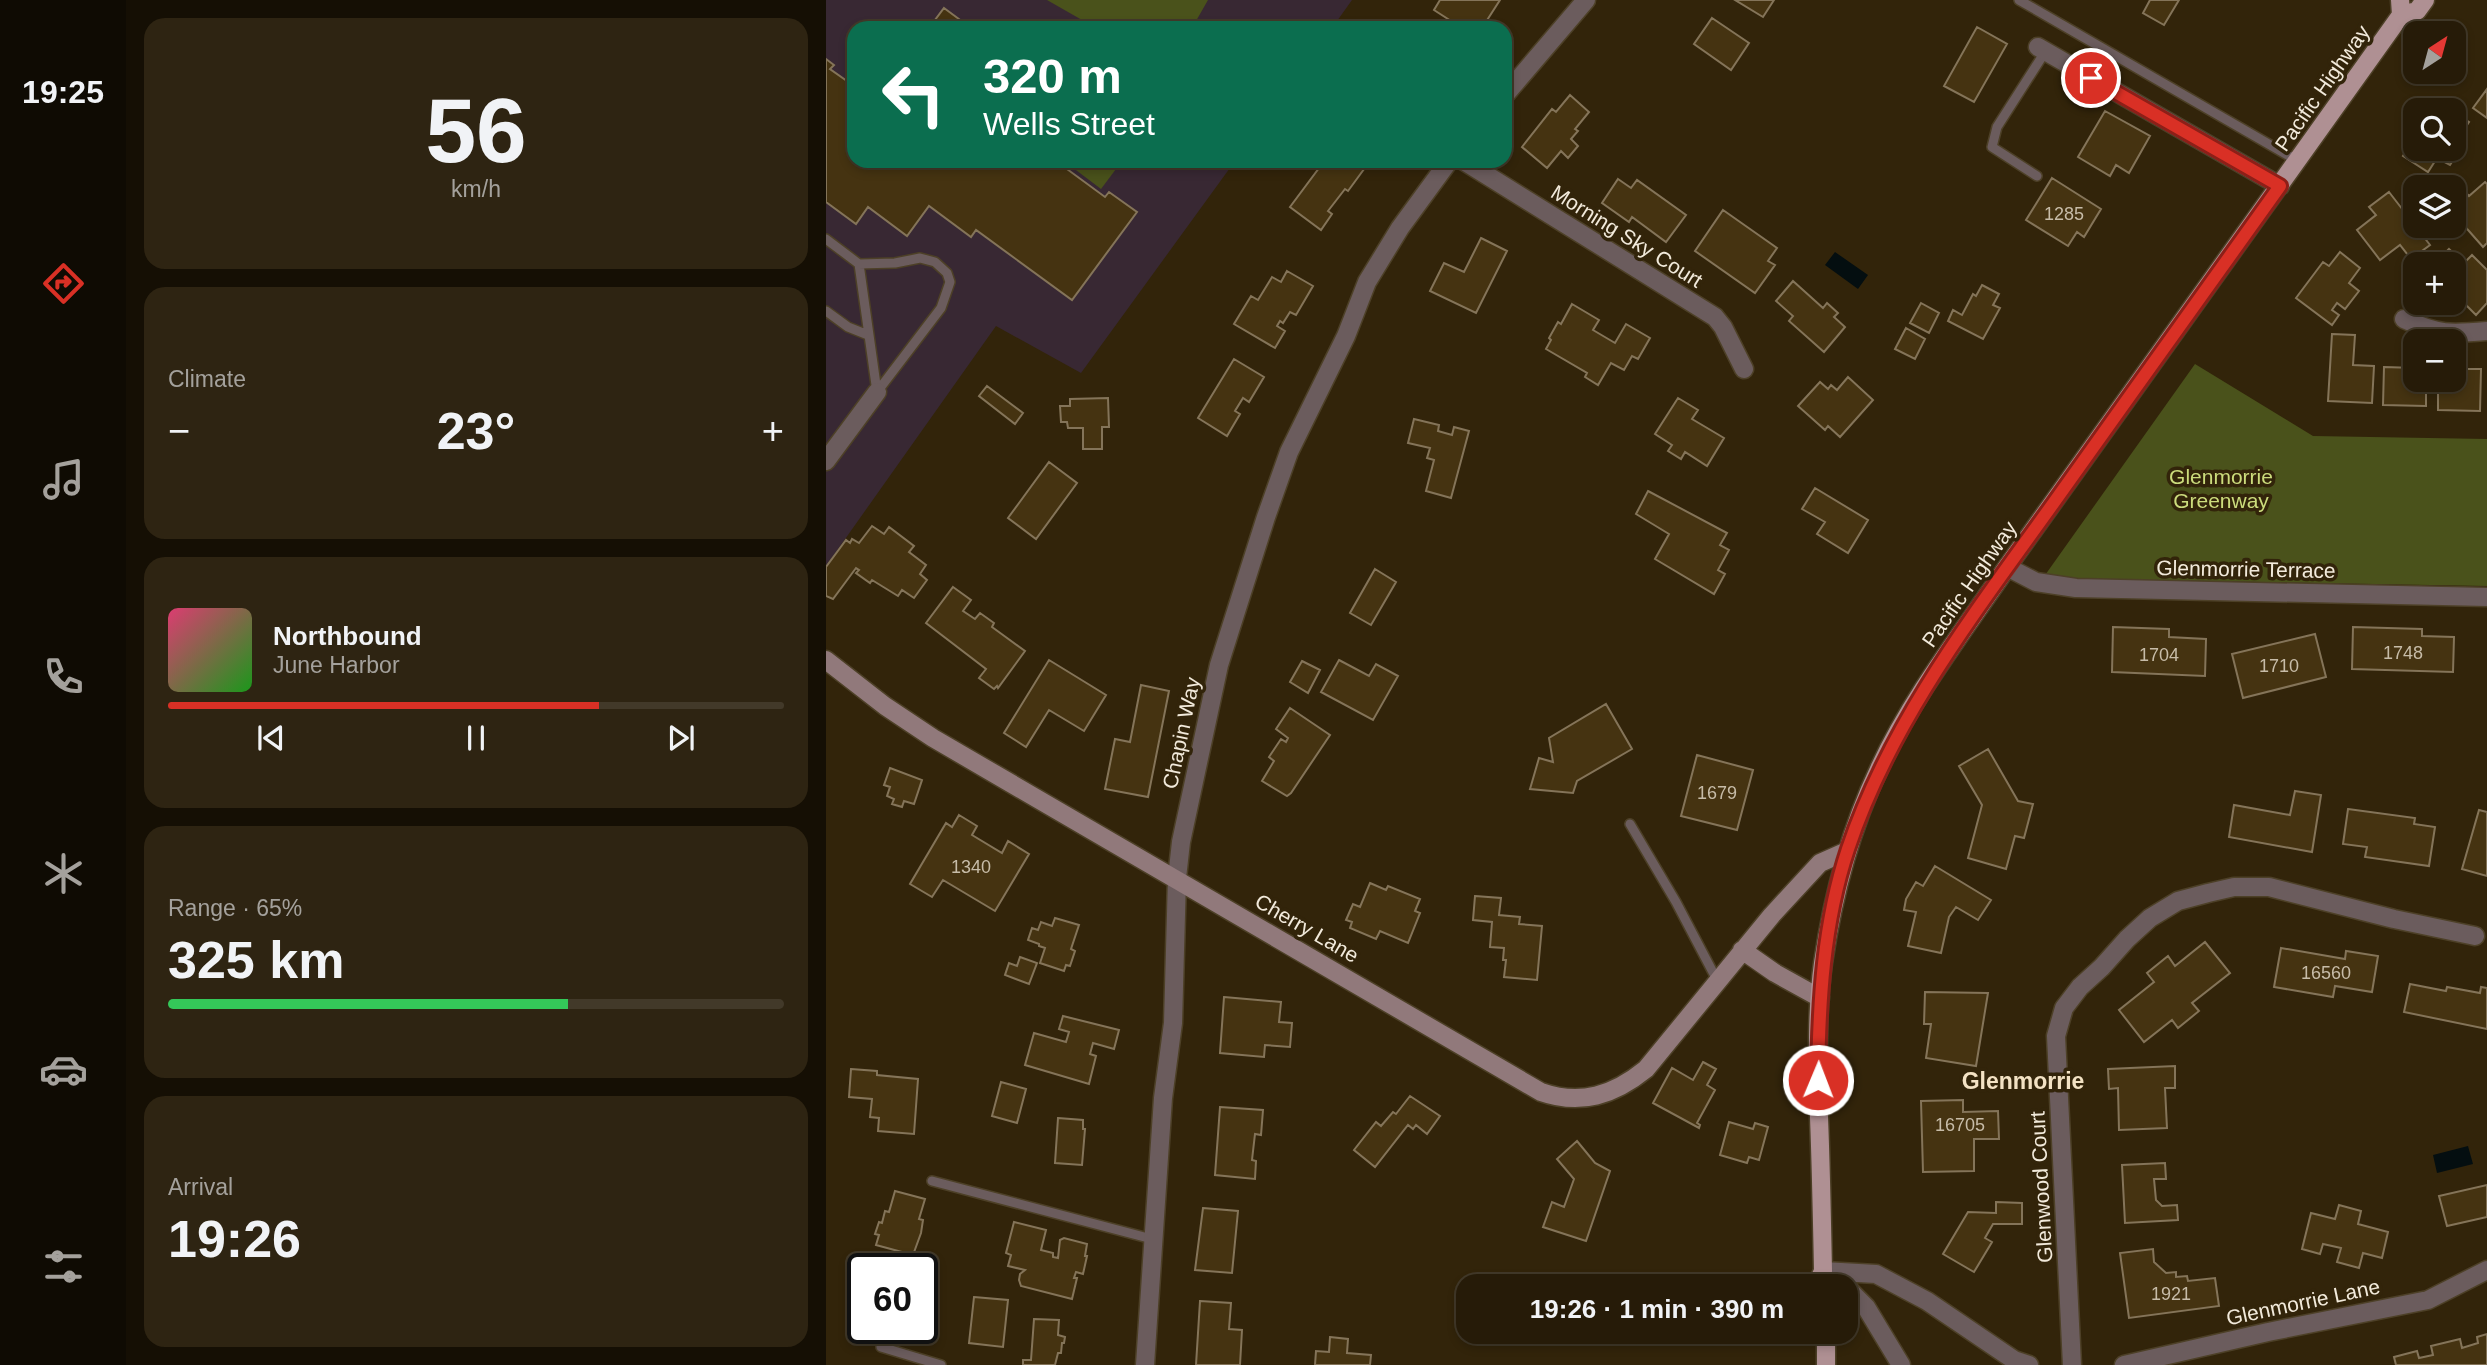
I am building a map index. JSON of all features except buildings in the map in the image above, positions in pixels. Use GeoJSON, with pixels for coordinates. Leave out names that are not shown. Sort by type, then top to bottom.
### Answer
{"type":"FeatureCollection","features":[{"type":"Feature","properties":{"kind":"main road","name":"Pacific Highway"},"geometry":{"type":"LineString","coordinates":[[1820,1274],[1818,1080],[1823,965],[1836,892],[1847,851],[1872,785],[1901,727],[2007,567],[2298,161],[2401,7],[2417,11],[2425,0]]}},
{"type":"Feature","properties":{"kind":"main road"},"geometry":{"type":"LineString","coordinates":[[1825,1344],[1826,1365]]}},
{"type":"Feature","properties":{"kind":"street"},"geometry":{"type":"LineString","coordinates":[[1512,87],[1586,0]]}},
{"type":"Feature","properties":{"kind":"street"},"geometry":{"type":"LineString","coordinates":[[2042,49],[2280,186]]}},
{"type":"Feature","properties":{"kind":"street","name":"Chapin Way"},"geometry":{"type":"LineString","coordinates":[[1145,1365],[1163,1098],[1173,1023],[1177,878],[1181,842],[1219,665],[1289,452],[1346,336],[1367,282],[1400,228],[1444,168]]}},
{"type":"Feature","properties":{"kind":"street","name":"Morning Sky Court"},"geometry":{"type":"LineString","coordinates":[[1475,168],[1715,317],[1723,327],[1744,369]]}},
{"type":"Feature","properties":{"kind":"street"},"geometry":{"type":"LineString","coordinates":[[2404,319],[2428,331],[2449,334],[2487,331]]}},
{"type":"Feature","properties":{"kind":"street"},"geometry":{"type":"LineString","coordinates":[[826,461],[877,392]]}},
{"type":"Feature","properties":{"kind":"street","name":"Glenmorrie Terrace"},"geometry":{"type":"LineString","coordinates":[[2007,567],[2036,582],[2076,588],[2487,597]]}},
{"type":"Feature","properties":{"kind":"street","name":"Cherry Lane"},"geometry":{"type":"LineString","coordinates":[[826,660],[885,706],[933,738],[1541,1091],[1556,1097],[1590,1097],[1606,1093],[1628,1083],[1646,1069],[1742,950],[1820,863],[1847,851]]}},
{"type":"Feature","properties":{"kind":"street","name":"Glenwood Court"},"geometry":{"type":"LineString","coordinates":[[2072,1365],[2056,1036],[2064,1008],[2080,987],[2150,918],[2178,901],[2234,887],[2269,887],[2394,919],[2475,936]]}},
{"type":"Feature","properties":{"kind":"street"},"geometry":{"type":"LineString","coordinates":[[1742,950],[1775,974],[1821,998]]}},
{"type":"Feature","properties":{"kind":"street","name":"Glenmorrie Lane"},"geometry":{"type":"LineString","coordinates":[[2124,1365],[2428,1300],[2487,1270]]}},
{"type":"Feature","properties":{"kind":"street"},"geometry":{"type":"LineString","coordinates":[[1858,1276],[1876,1275],[1927,1301],[2014,1360],[2029,1365]]}},
{"type":"Feature","properties":{"kind":"street"},"geometry":{"type":"LineString","coordinates":[[1858,1299],[1866,1307],[1901,1365]]}},
{"type":"Feature","properties":{"kind":"lane"},"geometry":{"type":"LineString","coordinates":[[2019,0],[2298,161]]}},
{"type":"Feature","properties":{"kind":"lane"},"geometry":{"type":"LineString","coordinates":[[2037,176],[1992,147],[1997,127],[2042,49]]}},
{"type":"Feature","properties":{"kind":"lane"},"geometry":{"type":"LineString","coordinates":[[826,239],[859,264],[920,258],[935,262],[947,274],[950,282],[941,308],[877,392]]}},
{"type":"Feature","properties":{"kind":"lane"},"geometry":{"type":"LineString","coordinates":[[859,264],[877,392]]}},
{"type":"Feature","properties":{"kind":"lane"},"geometry":{"type":"LineString","coordinates":[[826,311],[848,327],[868,335]]}},
{"type":"Feature","properties":{"kind":"lane"},"geometry":{"type":"LineString","coordinates":[[1630,824],[1676,902],[1717,980]]}},
{"type":"Feature","properties":{"kind":"lane"},"geometry":{"type":"LineString","coordinates":[[932,1181],[1153,1239]]}},
{"type":"Feature","properties":{"kind":"lane"},"geometry":{"type":"LineString","coordinates":[[881,1348],[941,1365]]}},
{"type":"Feature","properties":{"kind":"shaded area"},"geometry":{"type":"Polygon","coordinates":[[[826,0],[1352,0],[1337,21],[847,21],[847,168],[1230,168],[1081,373],[996,326],[826,566],[826,0]]]}},
{"type":"Feature","properties":{"kind":"shaded area"},"geometry":{"type":"Polygon","coordinates":[[[1835,252],[1868,275],[1858,289],[1825,265],[1835,252]]]}},
{"type":"Feature","properties":{"kind":"shaded area"},"geometry":{"type":"Polygon","coordinates":[[[2468,1146],[2473,1164],[2437,1173],[2433,1155],[2468,1146]]]}},
{"type":"Feature","properties":{"kind":"green space"},"geometry":{"type":"Polygon","coordinates":[[[1047,0],[1208,0],[1196,21],[1084,21],[1047,0]]]}},
{"type":"Feature","properties":{"kind":"green space"},"geometry":{"type":"Polygon","coordinates":[[[1073,168],[1117,168],[1101,189],[1073,168]]]}},
{"type":"Feature","properties":{"kind":"green space","name":"Glenmorrie Greenway"},"geometry":{"type":"Polygon","coordinates":[[[2195,364],[2313,436],[2487,439],[2487,586],[2043,578],[2195,364]]]}},
{"type":"Feature","properties":{"kind":"district","name":"Glenmorrie"},"geometry":{"type":"Point","coordinates":[2023,1081]}},
{"type":"Feature","properties":{"kind":"route"},"geometry":{"type":"LineString","coordinates":[[1818,1080],[1823,965],[1836,892],[1847,851],[1880,767],[1901,727],[1992,589],[2280,186],[2091,78]]}}]}
